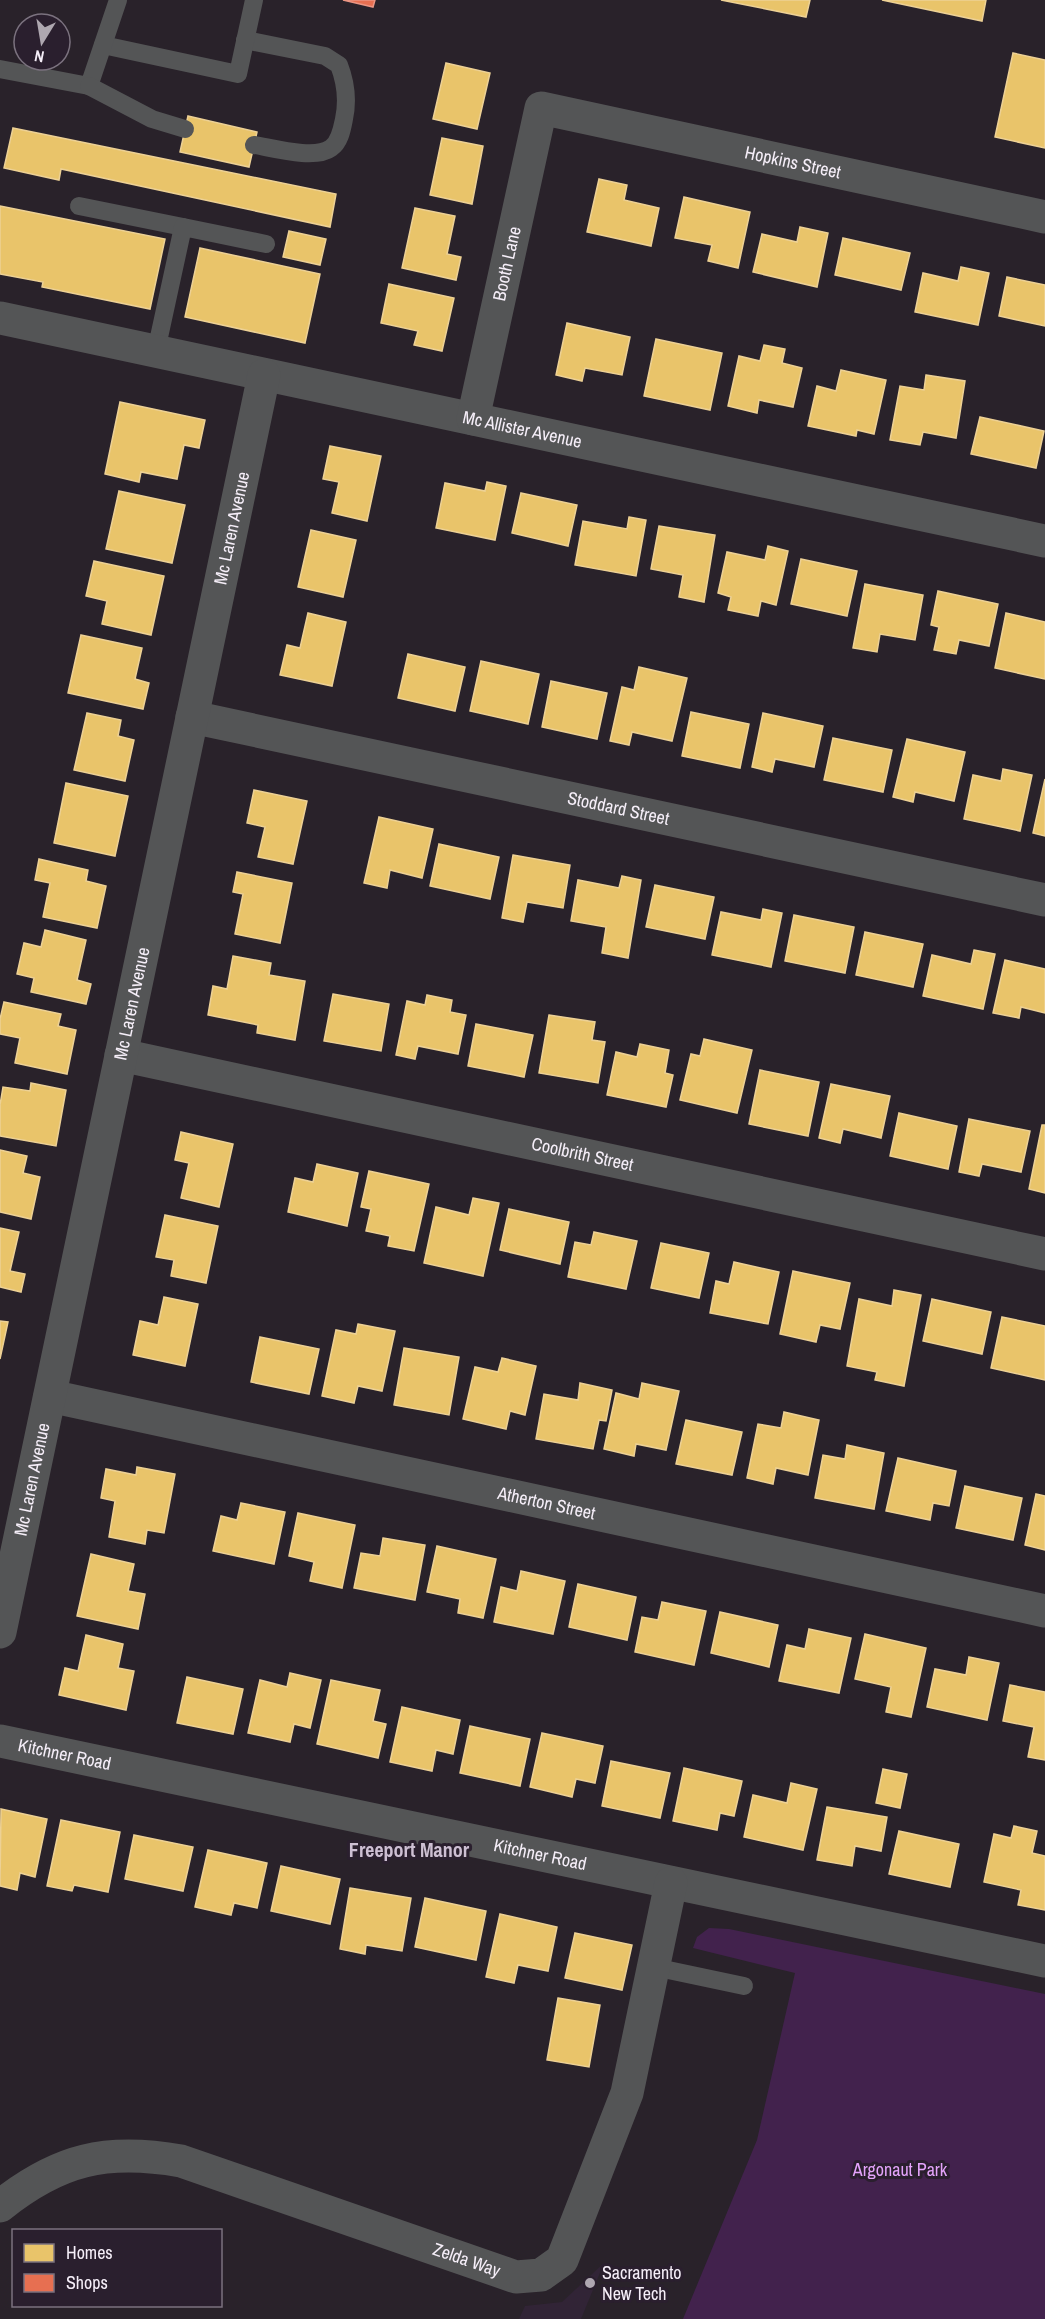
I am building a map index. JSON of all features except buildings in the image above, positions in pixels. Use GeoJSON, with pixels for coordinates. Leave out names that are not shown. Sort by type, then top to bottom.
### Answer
{"type":"FeatureCollection","features":[{"type":"Feature","properties":{"kind":"street","name":"Hopkins Street"},"geometry":{"type":"LineString","coordinates":[[541,108],[1045,217]]}},
{"type":"Feature","properties":{"kind":"street","name":"Booth Lane"},"geometry":{"type":"LineString","coordinates":[[473,419],[541,108]]}},
{"type":"Feature","properties":{"kind":"street","name":"Mc Allister Avenue"},"geometry":{"type":"LineString","coordinates":[[0,318],[1045,541]]}},
{"type":"Feature","properties":{"kind":"street","name":"Mc Laren Avenue"},"geometry":{"type":"LineString","coordinates":[[0,1632],[264,375]]}},
{"type":"Feature","properties":{"kind":"street","name":"Stoddard Street"},"geometry":{"type":"LineString","coordinates":[[192,717],[1045,900]]}},
{"type":"Feature","properties":{"kind":"street","name":"Coolbrith Street"},"geometry":{"type":"LineString","coordinates":[[122,1055],[1045,1254]]}},
{"type":"Feature","properties":{"kind":"street","name":"Atherton Street"},"geometry":{"type":"LineString","coordinates":[[50,1396],[1045,1611]]}},
{"type":"Feature","properties":{"kind":"street","name":"Kitchner Road"},"geometry":{"type":"LineString","coordinates":[[0,1741],[1045,1961]]}},
{"type":"Feature","properties":{"kind":"street","name":"Zelda Way"},"geometry":{"type":"LineString","coordinates":[[0,2206],[27,2185],[63,2167],[108,2156],[149,2155],[181,2161],[516,2277],[541,2275],[562,2259],[627,2093],[671,1883]]}},
{"type":"Feature","properties":{"kind":"lane"},"geometry":{"type":"LineString","coordinates":[[89,86],[118,0]]}},
{"type":"Feature","properties":{"kind":"lane"},"geometry":{"type":"LineString","coordinates":[[103,45],[238,74],[254,0]]}},
{"type":"Feature","properties":{"kind":"lane"},"geometry":{"type":"LineString","coordinates":[[245,40],[325,56],[339,65],[345,81],[346,107],[340,136],[332,148],[318,153],[294,152],[254,145]]}},
{"type":"Feature","properties":{"kind":"lane"},"geometry":{"type":"LineString","coordinates":[[0,69],[89,86],[152,119],[185,129]]}},
{"type":"Feature","properties":{"kind":"lane"},"geometry":{"type":"LineString","coordinates":[[79,206],[266,244]]}},
{"type":"Feature","properties":{"kind":"lane"},"geometry":{"type":"LineString","coordinates":[[156,351],[183,227]]}},
{"type":"Feature","properties":{"kind":"lane"},"geometry":{"type":"LineString","coordinates":[[654,1967],[744,1986]]}},
{"type":"Feature","properties":{"kind":"shaded area","name":"Sacramento New Tech"},"geometry":{"type":"Polygon","coordinates":[[[604,2263],[581,2319],[519,2319],[525,2306],[562,2302],[604,2263]]]}},
{"type":"Feature","properties":{"kind":"green space","name":"Argonaut Park"},"geometry":{"type":"Polygon","coordinates":[[[709,1928],[729,1929],[1045,1994],[1045,2319],[683,2319],[757,2140],[795,1973],[693,1948],[697,1937],[709,1928]]]}},
{"type":"Feature","properties":{"kind":"place","name":"Sacramento New Tech"},"geometry":{"type":"Point","coordinates":[590,2283]}},
{"type":"Feature","properties":{"kind":"district","name":"Freeport Manor"},"geometry":{"type":"Point","coordinates":[409,1850]}}]}
